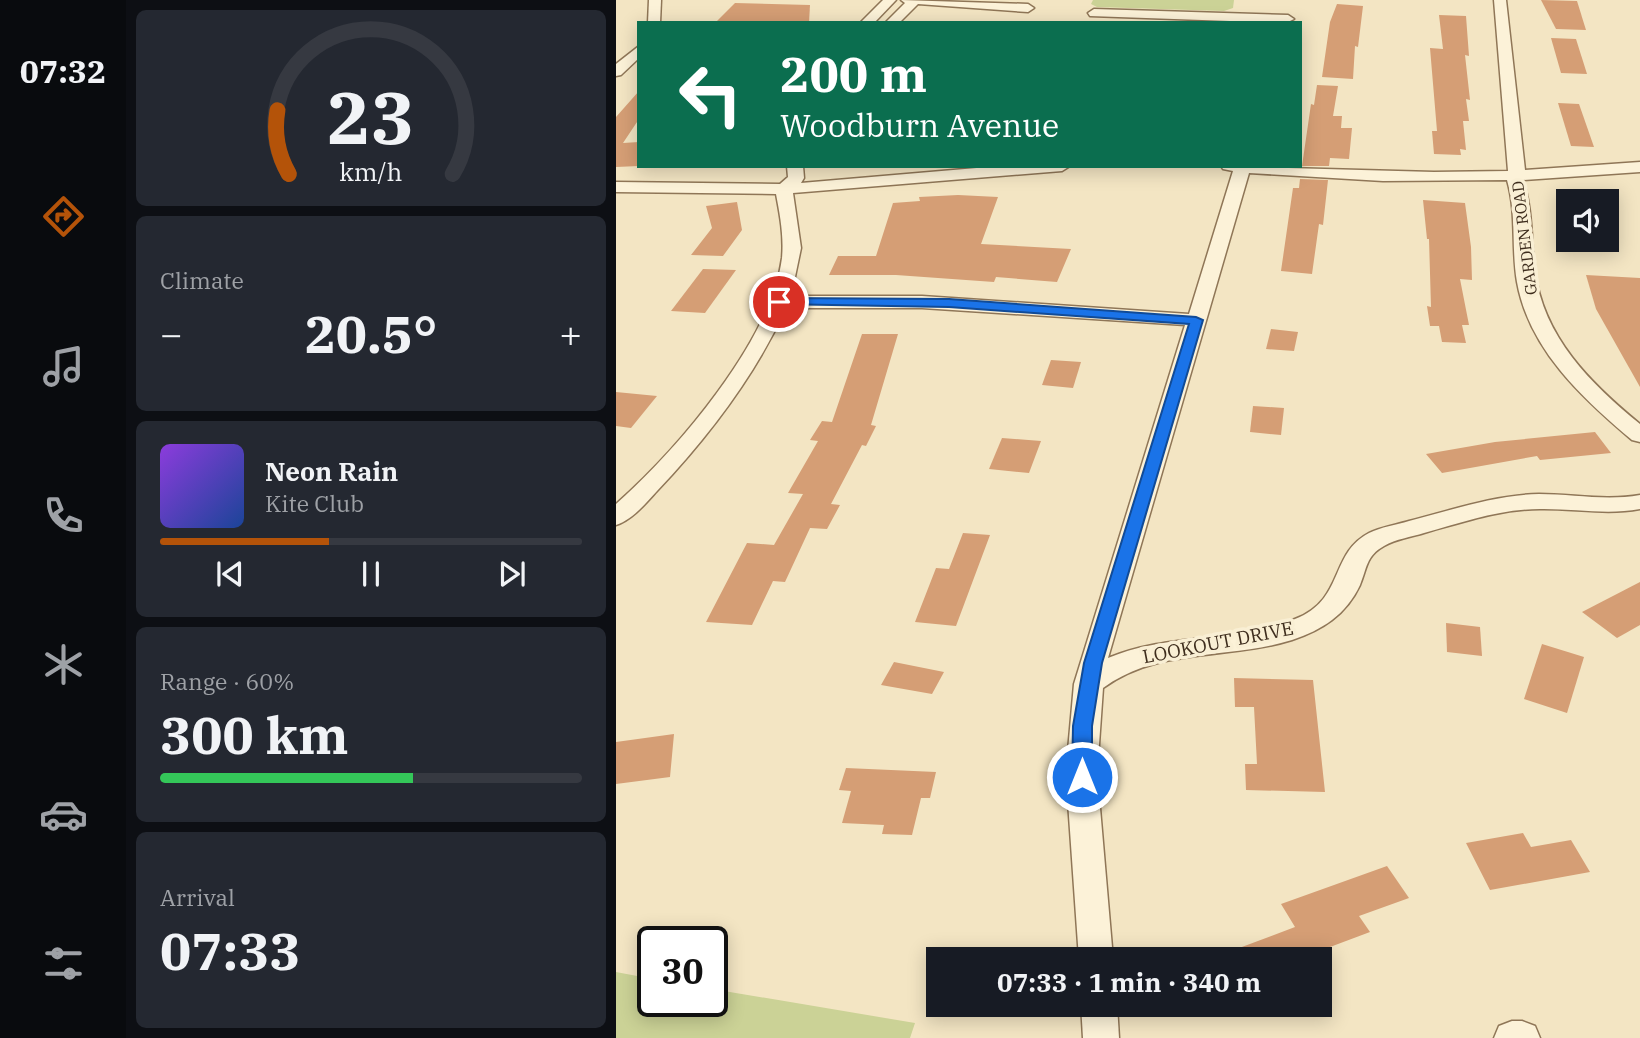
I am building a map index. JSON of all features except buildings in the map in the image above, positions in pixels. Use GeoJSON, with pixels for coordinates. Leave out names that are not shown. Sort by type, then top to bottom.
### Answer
{"type":"FeatureCollection","features":[{"type":"Feature","properties":{"kind":"street"},"geometry":{"type":"LineString","coordinates":[[654,21],[656,3],[671,0]]}},
{"type":"Feature","properties":{"kind":"street"},"geometry":{"type":"LineString","coordinates":[[868,21],[890,0]]}},
{"type":"Feature","properties":{"kind":"street"},"geometry":{"type":"LineString","coordinates":[[907,0],[1028,8]]}},
{"type":"Feature","properties":{"kind":"street"},"geometry":{"type":"LineString","coordinates":[[893,21],[914,0]]}},
{"type":"Feature","properties":{"kind":"street","name":"GARDEN ROAD"},"geometry":{"type":"LineString","coordinates":[[1500,0],[1517,175],[1514,177],[1527,284],[1534,311],[1563,360],[1585,385],[1640,435]]}},
{"type":"Feature","properties":{"kind":"street"},"geometry":{"type":"LineString","coordinates":[[1094,13],[1254,13],[1288,17]]}},
{"type":"Feature","properties":{"kind":"street"},"geometry":{"type":"LineString","coordinates":[[616,72],[637,52]]}},
{"type":"Feature","properties":{"kind":"street"},"geometry":{"type":"LineString","coordinates":[[1253,168],[1382,177],[1514,177],[1640,167]]}},
{"type":"Feature","properties":{"kind":"street"},"geometry":{"type":"LineString","coordinates":[[784,189],[796,178],[795,168]]}},
{"type":"Feature","properties":{"kind":"street"},"geometry":{"type":"LineString","coordinates":[[616,187],[784,189],[1013,168]]}},
{"type":"Feature","properties":{"kind":"street"},"geometry":{"type":"LineString","coordinates":[[1095,947],[1082,777],[1082,726],[1088,684],[1239,168]]}},
{"type":"Feature","properties":{"kind":"street"},"geometry":{"type":"LineString","coordinates":[[764,175],[770,184],[784,189]]}},
{"type":"Feature","properties":{"kind":"street"},"geometry":{"type":"LineString","coordinates":[[616,517],[660,474],[724,397],[779,302],[789,271],[793,245],[792,218],[784,189]]}},
{"type":"Feature","properties":{"kind":"street"},"geometry":{"type":"LineString","coordinates":[[779,302],[949,303],[1196,320]]}},
{"type":"Feature","properties":{"kind":"street","name":"LOOKOUT DRIVE"},"geometry":{"type":"LineString","coordinates":[[1088,684],[1103,672],[1128,660],[1283,633],[1308,624],[1325,614],[1342,596],[1355,558],[1365,546],[1381,537],[1511,503],[1541,502],[1600,507],[1640,502]]}},
{"type":"Feature","properties":{"kind":"street"},"geometry":{"type":"LineString","coordinates":[[1100,1017],[1101,1038]]}},
{"type":"Feature","properties":{"kind":"street"},"geometry":{"type":"LineString","coordinates":[[1512,1038],[1522,1038]]}},
{"type":"Feature","properties":{"kind":"green space"},"geometry":{"type":"Polygon","coordinates":[[[1093,0],[1234,0],[1233,8],[1224,11],[1097,7],[1091,4],[1093,0]]]}},
{"type":"Feature","properties":{"kind":"green space"},"geometry":{"type":"Polygon","coordinates":[[[616,972],[637,976],[637,1017],[728,1017],[728,992],[915,1023],[910,1038],[616,1038],[616,972]]]}},
{"type":"Feature","properties":{"kind":"route"},"geometry":{"type":"LineString","coordinates":[[779,302],[949,303],[1196,320],[1093,663],[1082,726],[1082,777]]}}]}
